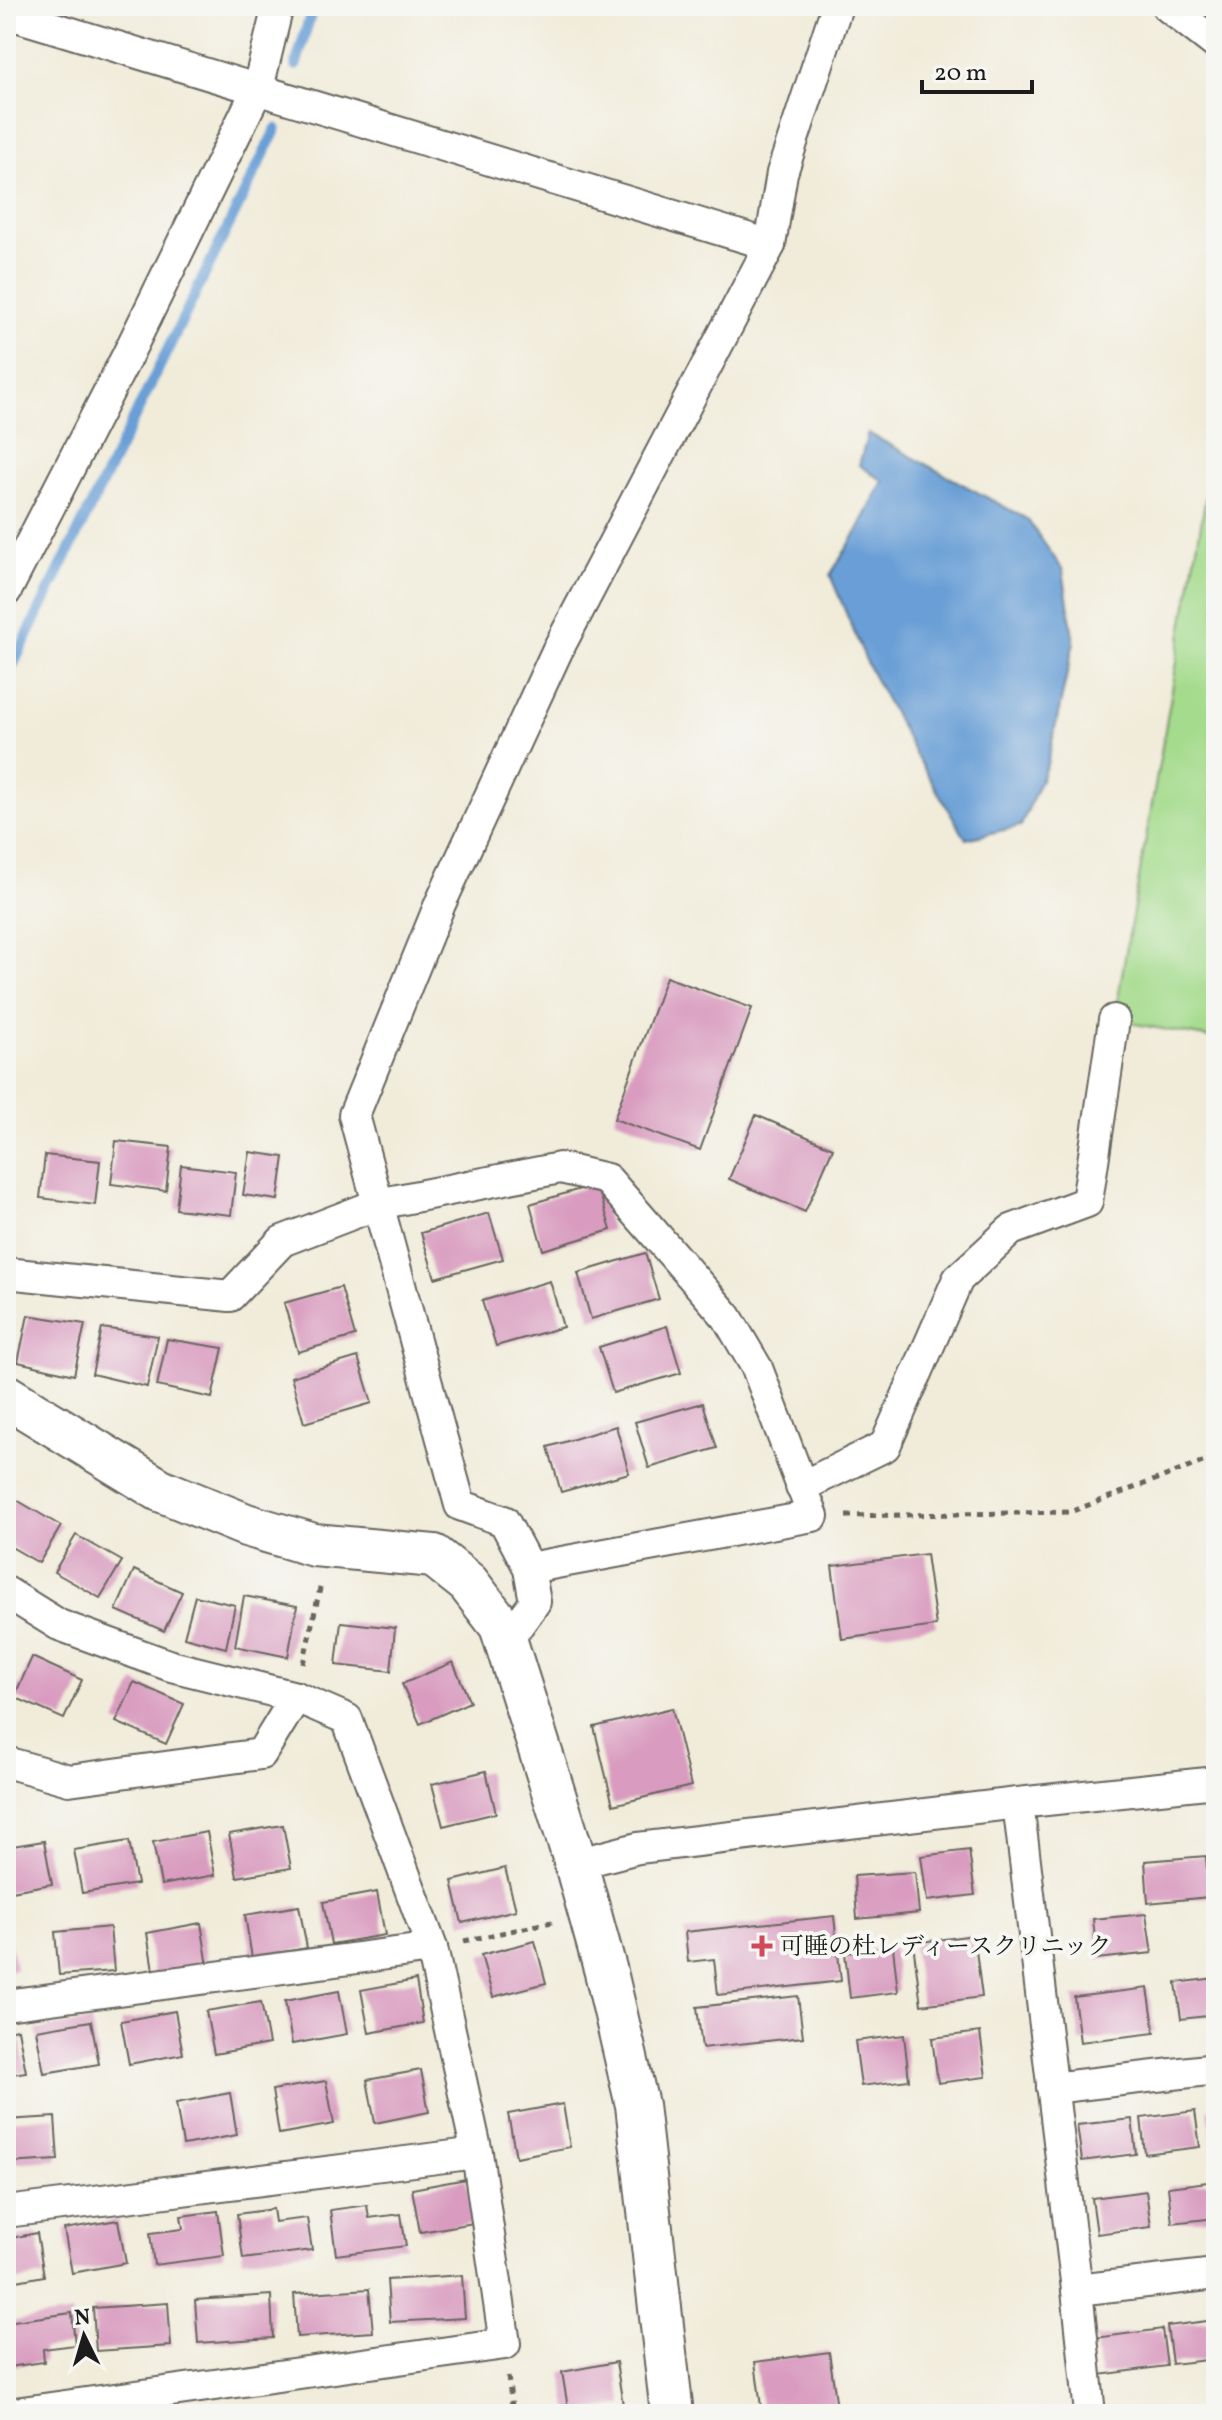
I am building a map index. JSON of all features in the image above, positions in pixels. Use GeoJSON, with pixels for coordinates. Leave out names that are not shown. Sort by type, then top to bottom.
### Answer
{"type":"FeatureCollection","features":[{"type":"Feature","properties":{"kind":"street"},"geometry":{"type":"LineString","coordinates":[[6,591],[126,358],[258,88],[278,6]]}},
{"type":"Feature","properties":{"kind":"street"},"geometry":{"type":"LineString","coordinates":[[506,1642],[535,1602],[529,1568],[504,1521],[460,1505],[354,1115],[440,904],[557,651],[770,245],[782,173],[837,6]]}},
{"type":"Feature","properties":{"kind":"street"},"geometry":{"type":"LineString","coordinates":[[1167,6],[1216,44]]}},
{"type":"Feature","properties":{"kind":"street"},"geometry":{"type":"LineString","coordinates":[[6,13],[770,245]]}},
{"type":"Feature","properties":{"kind":"street"},"geometry":{"type":"LineString","coordinates":[[801,1487],[885,1446],[958,1279],[1011,1230],[1087,1202],[1114,1020]]}},
{"type":"Feature","properties":{"kind":"street"},"geometry":{"type":"LineString","coordinates":[[6,1273],[230,1296],[282,1241],[378,1204],[560,1168],[607,1179],[727,1317],[757,1368],[813,1516],[529,1568]]}},
{"type":"Feature","properties":{"kind":"street"},"geometry":{"type":"LineString","coordinates":[[6,1396],[160,1490],[246,1525],[314,1545],[434,1556],[468,1583],[501,1626],[576,1864],[637,2105],[672,2414]]}},
{"type":"Feature","properties":{"kind":"street"},"geometry":{"type":"LineString","coordinates":[[6,1592],[59,1625],[171,1666],[296,1697],[347,1719],[432,1948],[477,2153],[505,2344],[8,2414]]}},
{"type":"Feature","properties":{"kind":"street"},"geometry":{"type":"LineString","coordinates":[[6,1762],[69,1780],[261,1754],[296,1697]]}},
{"type":"Feature","properties":{"kind":"street"},"geometry":{"type":"LineString","coordinates":[[576,1864],[638,1848],[1216,1782]]}},
{"type":"Feature","properties":{"kind":"street"},"geometry":{"type":"LineString","coordinates":[[1018,1803],[1090,2414]]}},
{"type":"Feature","properties":{"kind":"street"},"geometry":{"type":"LineString","coordinates":[[6,2005],[432,1948]]}},
{"type":"Feature","properties":{"kind":"street"},"geometry":{"type":"LineString","coordinates":[[1052,2088],[1216,2069]]}},
{"type":"Feature","properties":{"kind":"street"},"geometry":{"type":"LineString","coordinates":[[6,2212],[477,2153]]}},
{"type":"Feature","properties":{"kind":"street"},"geometry":{"type":"LineString","coordinates":[[1077,2290],[1216,2274]]}},
{"type":"Feature","properties":{"kind":"path"},"geometry":{"type":"LineString","coordinates":[[813,1516],[1070,1512],[1216,1457]]}},
{"type":"Feature","properties":{"kind":"path"},"geometry":{"type":"LineString","coordinates":[[296,1697],[329,1546]]}},
{"type":"Feature","properties":{"kind":"path"},"geometry":{"type":"LineString","coordinates":[[432,1948],[590,1914]]}},
{"type":"Feature","properties":{"kind":"green space"},"geometry":{"type":"Polygon","coordinates":[[[1216,439],[1216,1039],[1114,1020],[1216,439]]]}},
{"type":"Feature","properties":{"kind":"water"},"geometry":{"type":"Polygon","coordinates":[[[868,433],[1027,519],[1063,570],[1074,642],[1047,765],[1021,826],[966,839],[870,670],[830,575],[883,481],[859,465],[868,433]]]}},
{"type":"Feature","properties":{"kind":"building"},"geometry":{"type":"Polygon","coordinates":[[[666,977],[752,1008],[700,1150],[614,1119],[666,977]]]}},
{"type":"Feature","properties":{"kind":"building"},"geometry":{"type":"Polygon","coordinates":[[[756,1115],[833,1148],[805,1212],[729,1179],[756,1115]]]}},
{"type":"Feature","properties":{"kind":"building"},"geometry":{"type":"Polygon","coordinates":[[[116,1141],[171,1147],[166,1191],[111,1184],[116,1141]]]}},
{"type":"Feature","properties":{"kind":"building"},"geometry":{"type":"Polygon","coordinates":[[[250,1152],[284,1157],[278,1200],[243,1195],[250,1152]]]}},
{"type":"Feature","properties":{"kind":"building"},"geometry":{"type":"Polygon","coordinates":[[[45,1155],[100,1161],[95,1205],[40,1198],[45,1155]]]}},
{"type":"Feature","properties":{"kind":"building"},"geometry":{"type":"Polygon","coordinates":[[[181,1165],[236,1172],[231,1215],[176,1209],[181,1165]]]}},
{"type":"Feature","properties":{"kind":"building"},"geometry":{"type":"Polygon","coordinates":[[[597,1184],[611,1230],[543,1250],[530,1204],[597,1184]]]}},
{"type":"Feature","properties":{"kind":"building"},"geometry":{"type":"Polygon","coordinates":[[[489,1213],[503,1259],[435,1278],[421,1233],[489,1213]]]}},
{"type":"Feature","properties":{"kind":"building"},"geometry":{"type":"Polygon","coordinates":[[[645,1253],[659,1299],[591,1319],[578,1273],[645,1253]]]}},
{"type":"Feature","properties":{"kind":"building"},"geometry":{"type":"Polygon","coordinates":[[[550,1281],[563,1327],[496,1346],[482,1301],[550,1281]]]}},
{"type":"Feature","properties":{"kind":"building"},"geometry":{"type":"Polygon","coordinates":[[[341,1287],[355,1336],[298,1352],[284,1303],[341,1287]]]}},
{"type":"Feature","properties":{"kind":"building"},"geometry":{"type":"Polygon","coordinates":[[[28,1315],[85,1324],[74,1375],[18,1362],[28,1315]]]}},
{"type":"Feature","properties":{"kind":"building"},"geometry":{"type":"Polygon","coordinates":[[[667,1326],[681,1373],[613,1393],[599,1347],[667,1326]]]}},
{"type":"Feature","properties":{"kind":"building"},"geometry":{"type":"Polygon","coordinates":[[[102,1328],[158,1336],[147,1387],[92,1374],[102,1328]]]}},
{"type":"Feature","properties":{"kind":"building"},"geometry":{"type":"Polygon","coordinates":[[[167,1339],[223,1348],[212,1398],[157,1386],[167,1339]]]}},
{"type":"Feature","properties":{"kind":"building"},"geometry":{"type":"Polygon","coordinates":[[[358,1357],[372,1403],[304,1423],[291,1377],[358,1357]]]}},
{"type":"Feature","properties":{"kind":"building"},"geometry":{"type":"Polygon","coordinates":[[[703,1403],[717,1448],[649,1468],[635,1422],[703,1403]]]}},
{"type":"Feature","properties":{"kind":"building"},"geometry":{"type":"Polygon","coordinates":[[[616,1426],[629,1473],[561,1492],[548,1447],[616,1426]]]}},
{"type":"Feature","properties":{"kind":"building"},"geometry":{"type":"Polygon","coordinates":[[[15,1499],[61,1526],[39,1563],[6,1544],[6,1515],[15,1499]]]}},
{"type":"Feature","properties":{"kind":"building"},"geometry":{"type":"Polygon","coordinates":[[[76,1535],[122,1561],[100,1598],[54,1572],[76,1535]]]}},
{"type":"Feature","properties":{"kind":"building"},"geometry":{"type":"Polygon","coordinates":[[[926,1554],[936,1626],[842,1639],[832,1566],[926,1554]]]}},
{"type":"Feature","properties":{"kind":"building"},"geometry":{"type":"Polygon","coordinates":[[[134,1570],[182,1592],[164,1631],[116,1610],[134,1570]]]}},
{"type":"Feature","properties":{"kind":"building"},"geometry":{"type":"Polygon","coordinates":[[[195,1596],[235,1605],[226,1648],[184,1637],[195,1596]]]}},
{"type":"Feature","properties":{"kind":"building"},"geometry":{"type":"Polygon","coordinates":[[[244,1596],[297,1606],[288,1657],[235,1646],[244,1596]]]}},
{"type":"Feature","properties":{"kind":"building"},"geometry":{"type":"Polygon","coordinates":[[[341,1622],[395,1628],[391,1671],[336,1665],[341,1622]]]}},
{"type":"Feature","properties":{"kind":"building"},"geometry":{"type":"Polygon","coordinates":[[[32,1657],[82,1680],[64,1719],[14,1697],[32,1657]]]}},
{"type":"Feature","properties":{"kind":"building"},"geometry":{"type":"Polygon","coordinates":[[[453,1662],[470,1702],[420,1724],[402,1684],[453,1662]]]}},
{"type":"Feature","properties":{"kind":"building"},"geometry":{"type":"Polygon","coordinates":[[[134,1682],[184,1704],[166,1744],[116,1722],[134,1682]]]}},
{"type":"Feature","properties":{"kind":"building"},"geometry":{"type":"Polygon","coordinates":[[[672,1708],[691,1786],[613,1805],[594,1727],[672,1708]]]}},
{"type":"Feature","properties":{"kind":"building"},"geometry":{"type":"Polygon","coordinates":[[[486,1771],[496,1813],[443,1826],[432,1784],[486,1771]]]}},
{"type":"Feature","properties":{"kind":"building"},"geometry":{"type":"Polygon","coordinates":[[[283,1825],[291,1868],[237,1877],[229,1834],[283,1825]]]}},
{"type":"Feature","properties":{"kind":"building"},"geometry":{"type":"Polygon","coordinates":[[[207,1832],[215,1875],[161,1885],[153,1842],[207,1832]]]}},
{"type":"Feature","properties":{"kind":"building"},"geometry":{"type":"Polygon","coordinates":[[[44,1841],[52,1884],[6,1892],[6,1847],[44,1841]]]}},
{"type":"Feature","properties":{"kind":"building"},"geometry":{"type":"Polygon","coordinates":[[[129,1841],[137,1884],[82,1893],[74,1850],[129,1841]]]}},
{"type":"Feature","properties":{"kind":"building"},"geometry":{"type":"Polygon","coordinates":[[[969,1850],[975,1895],[927,1901],[921,1856],[969,1850]]]}},
{"type":"Feature","properties":{"kind":"building"},"geometry":{"type":"Polygon","coordinates":[[[1206,1856],[1209,1897],[1148,1903],[1145,1861],[1206,1856]]]}},
{"type":"Feature","properties":{"kind":"building"},"geometry":{"type":"Polygon","coordinates":[[[505,1868],[516,1910],[462,1923],[452,1881],[505,1868]]]}},
{"type":"Feature","properties":{"kind":"building"},"geometry":{"type":"Polygon","coordinates":[[[915,1872],[919,1913],[857,1919],[854,1876],[915,1872]]]}},
{"type":"Feature","properties":{"kind":"building"},"geometry":{"type":"Polygon","coordinates":[[[377,1892],[385,1935],[331,1944],[323,1902],[377,1892]]]}},
{"type":"Feature","properties":{"kind":"building"},"geometry":{"type":"Polygon","coordinates":[[[299,1906],[307,1948],[252,1958],[245,1915],[299,1906]]]}},
{"type":"Feature","properties":{"kind":"building"},"geometry":{"type":"Polygon","coordinates":[[[1146,1914],[1152,1953],[1097,1959],[1093,1919],[1146,1914]]]}},
{"type":"Feature","properties":{"kind":"building","name":"可睡の杜レディースクリニック"},"geometry":{"type":"Polygon","coordinates":[[[834,1916],[841,1981],[718,1995],[714,1959],[688,1962],[685,1932],[834,1916]]]}},
{"type":"Feature","properties":{"kind":"building"},"geometry":{"type":"Polygon","coordinates":[[[6,1923],[16,1969],[6,1971],[6,1923]]]}},
{"type":"Feature","properties":{"kind":"building"},"geometry":{"type":"Polygon","coordinates":[[[201,1923],[208,1966],[154,1976],[147,1933],[201,1923]]]}},
{"type":"Feature","properties":{"kind":"building"},"geometry":{"type":"Polygon","coordinates":[[[110,1927],[114,1971],[59,1975],[55,1932],[110,1927]]]}},
{"type":"Feature","properties":{"kind":"building"},"geometry":{"type":"Polygon","coordinates":[[[974,1935],[982,1997],[921,2005],[913,1943],[974,1935]]]}},
{"type":"Feature","properties":{"kind":"building"},"geometry":{"type":"Polygon","coordinates":[[[535,1941],[546,1983],[493,1997],[481,1955],[535,1941]]]}},
{"type":"Feature","properties":{"kind":"building"},"geometry":{"type":"Polygon","coordinates":[[[893,1947],[898,1992],[850,1998],[845,1953],[893,1947]]]}},
{"type":"Feature","properties":{"kind":"building"},"geometry":{"type":"Polygon","coordinates":[[[1216,1978],[1216,2015],[1181,2019],[1176,1983],[1216,1978]]]}},
{"type":"Feature","properties":{"kind":"building"},"geometry":{"type":"Polygon","coordinates":[[[416,1980],[423,2023],[369,2033],[361,1990],[416,1980]]]}},
{"type":"Feature","properties":{"kind":"building"},"geometry":{"type":"Polygon","coordinates":[[[1148,1988],[1155,2033],[1080,2042],[1074,1997],[1148,1988]]]}},
{"type":"Feature","properties":{"kind":"building"},"geometry":{"type":"Polygon","coordinates":[[[339,1991],[347,2034],[292,2044],[285,2001],[339,1991]]]}},
{"type":"Feature","properties":{"kind":"building"},"geometry":{"type":"Polygon","coordinates":[[[798,1996],[803,2037],[702,2048],[697,2007],[798,1996]]]}},
{"type":"Feature","properties":{"kind":"building"},"geometry":{"type":"Polygon","coordinates":[[[261,2002],[269,2044],[214,2054],[206,2011],[261,2002]]]}},
{"type":"Feature","properties":{"kind":"building"},"geometry":{"type":"Polygon","coordinates":[[[175,2011],[183,2054],[129,2064],[121,2021],[175,2011]]]}},
{"type":"Feature","properties":{"kind":"building"},"geometry":{"type":"Polygon","coordinates":[[[91,2021],[99,2064],[44,2073],[36,2030],[91,2021]]]}},
{"type":"Feature","properties":{"kind":"building"},"geometry":{"type":"Polygon","coordinates":[[[18,2029],[26,2072],[6,2075],[6,2031],[18,2029]]]}},
{"type":"Feature","properties":{"kind":"building"},"geometry":{"type":"Polygon","coordinates":[[[980,2032],[986,2077],[938,2083],[932,2038],[980,2032]]]}},
{"type":"Feature","properties":{"kind":"building"},"geometry":{"type":"Polygon","coordinates":[[[904,2035],[909,2080],[861,2086],[855,2041],[904,2035]]]}},
{"type":"Feature","properties":{"kind":"building"},"geometry":{"type":"Polygon","coordinates":[[[421,2070],[429,2112],[375,2123],[367,2080],[421,2070]]]}},
{"type":"Feature","properties":{"kind":"building"},"geometry":{"type":"Polygon","coordinates":[[[326,2081],[334,2124],[279,2134],[272,2090],[326,2081]]]}},
{"type":"Feature","properties":{"kind":"building"},"geometry":{"type":"Polygon","coordinates":[[[230,2093],[237,2135],[183,2145],[176,2103],[230,2093]]]}},
{"type":"Feature","properties":{"kind":"building"},"geometry":{"type":"Polygon","coordinates":[[[563,2104],[570,2147],[516,2157],[508,2114],[563,2104]]]}},
{"type":"Feature","properties":{"kind":"building"},"geometry":{"type":"Polygon","coordinates":[[[1216,2108],[1216,2145],[1213,2145],[1208,2109],[1216,2108]]]}},
{"type":"Feature","properties":{"kind":"building"},"geometry":{"type":"Polygon","coordinates":[[[1195,2111],[1200,2147],[1145,2154],[1141,2118],[1195,2111]]]}},
{"type":"Feature","properties":{"kind":"building"},"geometry":{"type":"Polygon","coordinates":[[[55,2117],[58,2160],[6,2163],[6,2120],[55,2117]]]}},
{"type":"Feature","properties":{"kind":"building"},"geometry":{"type":"Polygon","coordinates":[[[1132,2119],[1136,2154],[1082,2161],[1077,2125],[1132,2119]]]}},
{"type":"Feature","properties":{"kind":"building"},"geometry":{"type":"Polygon","coordinates":[[[466,2179],[474,2223],[420,2232],[412,2189],[466,2179]]]}},
{"type":"Feature","properties":{"kind":"building"},"geometry":{"type":"Polygon","coordinates":[[[1216,2181],[1216,2218],[1172,2223],[1168,2187],[1216,2181]]]}},
{"type":"Feature","properties":{"kind":"building"},"geometry":{"type":"Polygon","coordinates":[[[1146,2191],[1151,2227],[1097,2234],[1092,2198],[1146,2191]]]}},
{"type":"Feature","properties":{"kind":"building"},"geometry":{"type":"Polygon","coordinates":[[[367,2205],[369,2218],[401,2214],[406,2246],[336,2255],[330,2210],[367,2205]]]}},
{"type":"Feature","properties":{"kind":"building"},"geometry":{"type":"Polygon","coordinates":[[[273,2209],[275,2222],[307,2218],[312,2250],[243,2259],[237,2214],[273,2209]]]}},
{"type":"Feature","properties":{"kind":"building"},"geometry":{"type":"Polygon","coordinates":[[[218,2211],[224,2256],[154,2265],[150,2233],[183,2229],[181,2216],[218,2211]]]}},
{"type":"Feature","properties":{"kind":"building"},"geometry":{"type":"Polygon","coordinates":[[[118,2220],[126,2263],[72,2273],[64,2229],[118,2220]]]}},
{"type":"Feature","properties":{"kind":"building"},"geometry":{"type":"Polygon","coordinates":[[[37,2233],[44,2276],[6,2283],[6,2239],[37,2233]]]}},
{"type":"Feature","properties":{"kind":"building"},"geometry":{"type":"Polygon","coordinates":[[[462,2275],[465,2318],[390,2322],[387,2280],[462,2275]]]}},
{"type":"Feature","properties":{"kind":"building"},"geometry":{"type":"Polygon","coordinates":[[[369,2289],[373,2332],[297,2337],[294,2294],[369,2289]]]}},
{"type":"Feature","properties":{"kind":"building"},"geometry":{"type":"Polygon","coordinates":[[[271,2295],[273,2338],[198,2343],[195,2300],[271,2295]]]}},
{"type":"Feature","properties":{"kind":"building"},"geometry":{"type":"Polygon","coordinates":[[[168,2303],[171,2346],[96,2351],[93,2308],[168,2303]]]}},
{"type":"Feature","properties":{"kind":"building"},"geometry":{"type":"Polygon","coordinates":[[[72,2313],[75,2345],[43,2349],[44,2362],[8,2367],[6,2322],[72,2313]]]}},
{"type":"Feature","properties":{"kind":"building"},"geometry":{"type":"Polygon","coordinates":[[[1216,2320],[1216,2359],[1172,2364],[1167,2326],[1216,2320]]]}},
{"type":"Feature","properties":{"kind":"building"},"geometry":{"type":"Polygon","coordinates":[[[1162,2329],[1167,2366],[1100,2375],[1095,2338],[1162,2329]]]}},
{"type":"Feature","properties":{"kind":"building"},"geometry":{"type":"Polygon","coordinates":[[[829,2352],[838,2414],[762,2414],[755,2362],[829,2352]]]}},
{"type":"Feature","properties":{"kind":"building"},"geometry":{"type":"Polygon","coordinates":[[[616,2362],[623,2405],[569,2414],[562,2372],[616,2362]]]}},
{"type":"Feature","properties":{"kind":"waterway"},"geometry":{"type":"LineString","coordinates":[[296,65],[313,6]]}},
{"type":"Feature","properties":{"kind":"waterway"},"geometry":{"type":"LineString","coordinates":[[6,679],[276,129]]}},
{"type":"Feature","properties":{"kind":"place","name":"可睡の杜レディースクリニック"},"geometry":{"type":"Point","coordinates":[762,1946]}}]}
